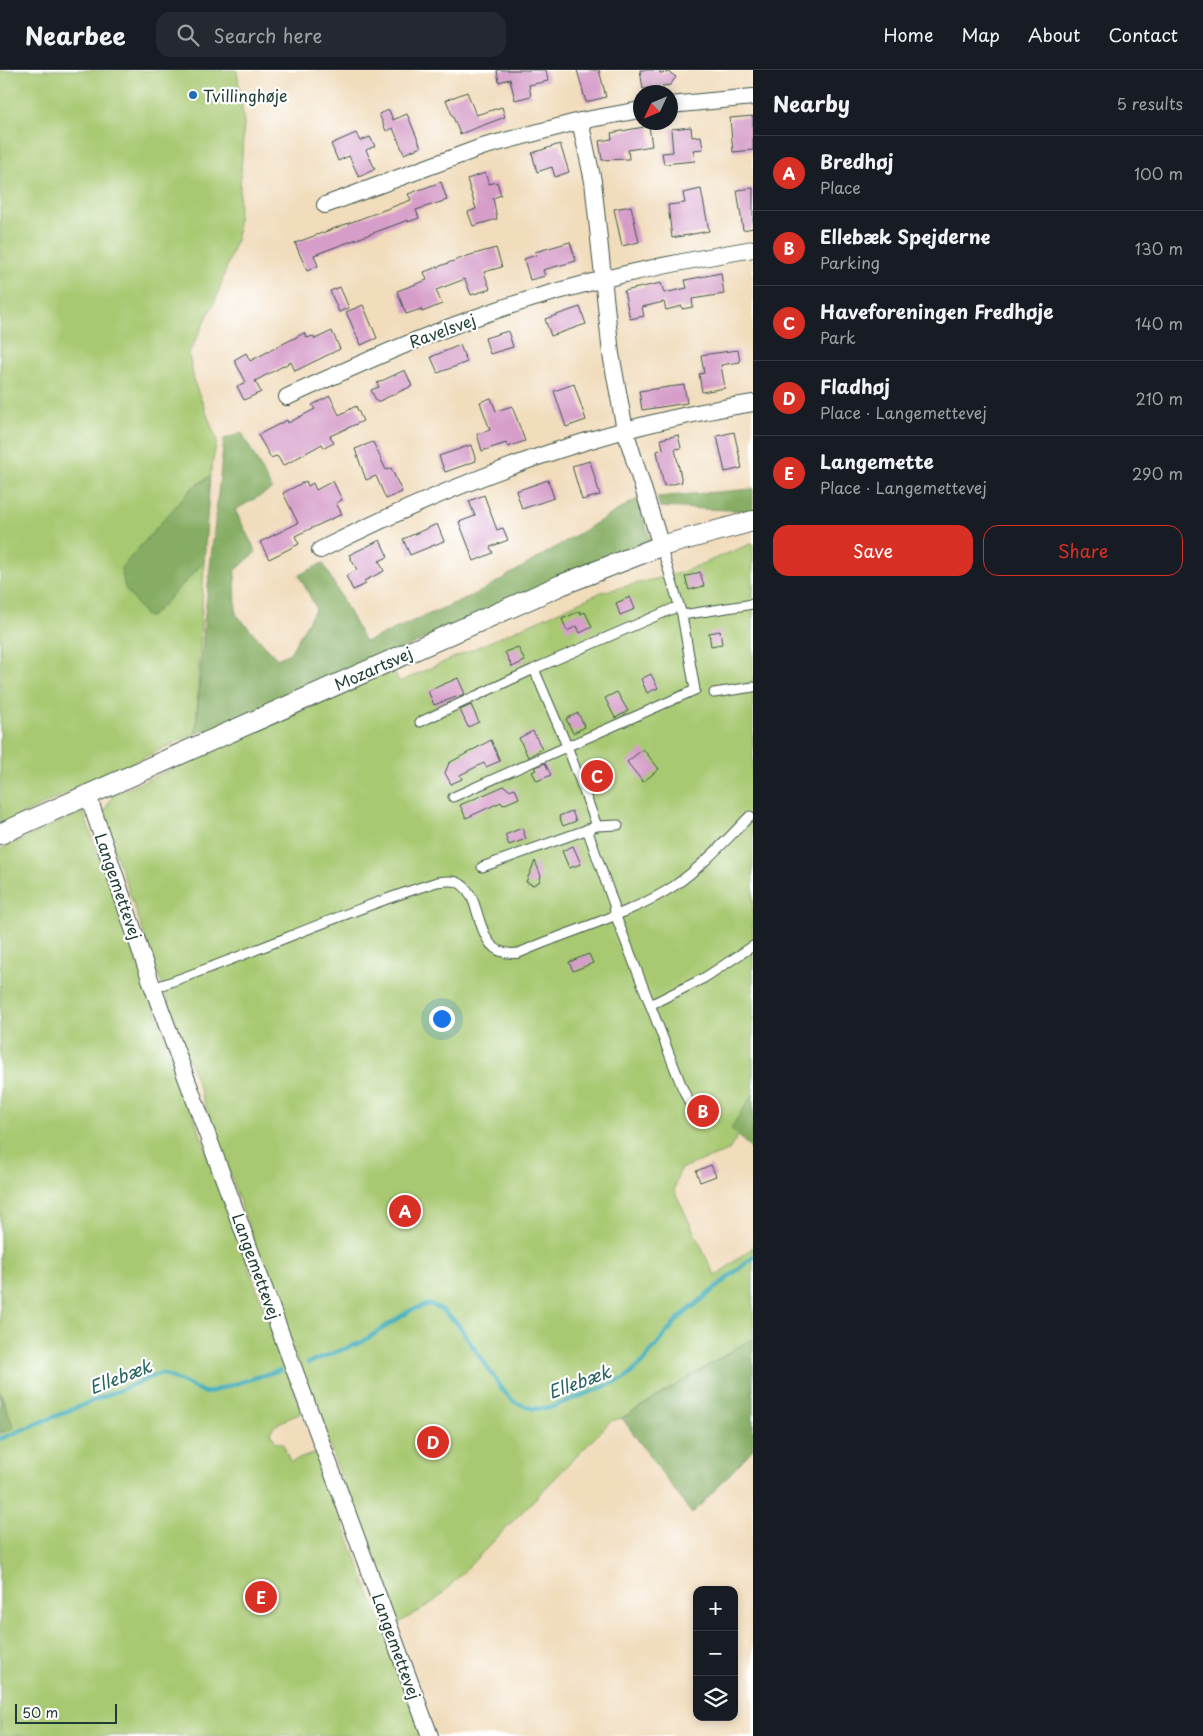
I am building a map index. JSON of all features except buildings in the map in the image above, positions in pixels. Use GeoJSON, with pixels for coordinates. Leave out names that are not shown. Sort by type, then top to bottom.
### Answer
{"type":"FeatureCollection","features":[{"type":"Feature","properties":{"kind":"street"},"geometry":{"type":"LineString","coordinates":[[678,104],[753,97]]}},
{"type":"Feature","properties":{"kind":"street"},"geometry":{"type":"LineString","coordinates":[[325,205],[482,147],[580,121],[633,111]]}},
{"type":"Feature","properties":{"kind":"street"},"geometry":{"type":"LineString","coordinates":[[580,121],[593,181],[611,354],[625,430],[661,546]]}},
{"type":"Feature","properties":{"kind":"street","name":"Ravelsvej"},"geometry":{"type":"LineString","coordinates":[[287,397],[390,350],[495,310],[604,279],[693,259],[753,249]]}},
{"type":"Feature","properties":{"kind":"street"},"geometry":{"type":"LineString","coordinates":[[320,550],[393,514],[469,481],[546,453],[625,430],[716,409],[753,404]]}},
{"type":"Feature","properties":{"kind":"street","name":"Mozartsvej"},"geometry":{"type":"LineString","coordinates":[[0,834],[561,585],[661,546],[753,522]]}},
{"type":"Feature","properties":{"kind":"street","name":"Langemettevej"},"geometry":{"type":"LineString","coordinates":[[88,795],[153,988],[430,1736]]}},
{"type":"Feature","properties":{"kind":"lane"},"geometry":{"type":"LineString","coordinates":[[452,797],[695,690],[680,610],[661,546]]}},
{"type":"Feature","properties":{"kind":"lane"},"geometry":{"type":"LineString","coordinates":[[420,722],[534,669],[680,610],[753,604]]}},
{"type":"Feature","properties":{"kind":"lane"},"geometry":{"type":"LineString","coordinates":[[534,669],[567,746],[597,826]]}},
{"type":"Feature","properties":{"kind":"lane"},"geometry":{"type":"LineString","coordinates":[[714,694],[753,687]]}},
{"type":"Feature","properties":{"kind":"lane"},"geometry":{"type":"LineString","coordinates":[[153,988],[200,972],[296,933],[422,886],[444,881],[456,882],[468,892],[489,943],[494,948],[510,954],[520,953],[647,901],[674,886],[706,861],[750,816]]}},
{"type":"Feature","properties":{"kind":"lane"},"geometry":{"type":"LineString","coordinates":[[482,867],[587,829],[597,826],[618,825]]}},
{"type":"Feature","properties":{"kind":"lane"},"geometry":{"type":"LineString","coordinates":[[587,829],[614,905],[615,914],[682,1087],[695,1115]]}},
{"type":"Feature","properties":{"kind":"lane"},"geometry":{"type":"LineString","coordinates":[[650,1005],[704,978],[753,946]]}},
{"type":"Feature","properties":{"kind":"green space"},"geometry":{"type":"Polygon","coordinates":[[[0,70],[237,70],[244,123],[237,237],[216,299],[189,353],[194,382],[217,440],[210,476],[191,489],[151,617],[204,562],[196,733],[0,825],[0,70]]]}},
{"type":"Feature","properties":{"kind":"green space"},"geometry":{"type":"Polygon","coordinates":[[[242,433],[272,489],[235,510],[256,552],[235,571],[236,614],[277,659],[290,653],[316,608],[299,575],[323,563],[365,642],[480,592],[637,499],[651,541],[231,723],[196,733],[204,623],[224,439],[242,433]]]}},
{"type":"Feature","properties":{"kind":"green space"},"geometry":{"type":"Polygon","coordinates":[[[210,476],[204,562],[151,617],[146,616],[125,588],[121,568],[191,489],[210,476]]]}},
{"type":"Feature","properties":{"kind":"green space"},"geometry":{"type":"Polygon","coordinates":[[[753,489],[753,511],[660,507],[657,497],[753,489]]]}},
{"type":"Feature","properties":{"kind":"green space"},"geometry":{"type":"Polygon","coordinates":[[[753,543],[753,1114],[728,1151],[680,1169],[674,1190],[715,1276],[753,1247],[753,1338],[622,1418],[611,1421],[435,1601],[397,1624],[285,1329],[102,816],[113,795],[393,670],[399,682],[602,592],[680,573],[753,543]]]}},
{"type":"Feature","properties":{"kind":"green space"},"geometry":{"type":"Polygon","coordinates":[[[83,812],[302,1413],[279,1423],[270,1433],[276,1442],[283,1444],[290,1462],[316,1453],[424,1736],[0,1736],[0,849],[83,812]]]}},
{"type":"Feature","properties":{"kind":"green space"},"geometry":{"type":"Polygon","coordinates":[[[753,1094],[753,1151],[731,1128],[753,1094]]]}},
{"type":"Feature","properties":{"kind":"green space"},"geometry":{"type":"Polygon","coordinates":[[[753,1338],[753,1449],[692,1514],[622,1418],[753,1338]]]}},
{"type":"Feature","properties":{"kind":"green space"},"geometry":{"type":"Polygon","coordinates":[[[0,1391],[14,1428],[0,1433],[0,1391]]]}},
{"type":"Feature","properties":{"kind":"waterway","name":"Ellebæk"},"geometry":{"type":"LineString","coordinates":[[308,1363],[362,1342],[411,1310],[429,1304],[441,1309],[458,1324],[502,1389],[514,1402],[534,1409],[552,1407],[624,1379],[640,1365],[678,1319],[753,1257]]}},
{"type":"Feature","properties":{"kind":"waterway","name":"Ellebæk"},"geometry":{"type":"LineString","coordinates":[[0,1439],[161,1373],[206,1393],[280,1370]]}},
{"type":"Feature","properties":{"kind":"place","name":"Tvillinghøje"},"geometry":{"type":"Point","coordinates":[193,95]}},
{"type":"Feature","properties":{"kind":"place","name":"Haveforeningen Fredhøje"},"geometry":{"type":"Point","coordinates":[597,776]}},
{"type":"Feature","properties":{"kind":"place","name":"Ellebæk Spejderne"},"geometry":{"type":"Point","coordinates":[703,1111]}},
{"type":"Feature","properties":{"kind":"place","name":"Bredhøj"},"geometry":{"type":"Point","coordinates":[405,1211]}},
{"type":"Feature","properties":{"kind":"place","name":"Fladhøj"},"geometry":{"type":"Point","coordinates":[433,1442]}},
{"type":"Feature","properties":{"kind":"place","name":"Langemette"},"geometry":{"type":"Point","coordinates":[261,1597]}}]}
